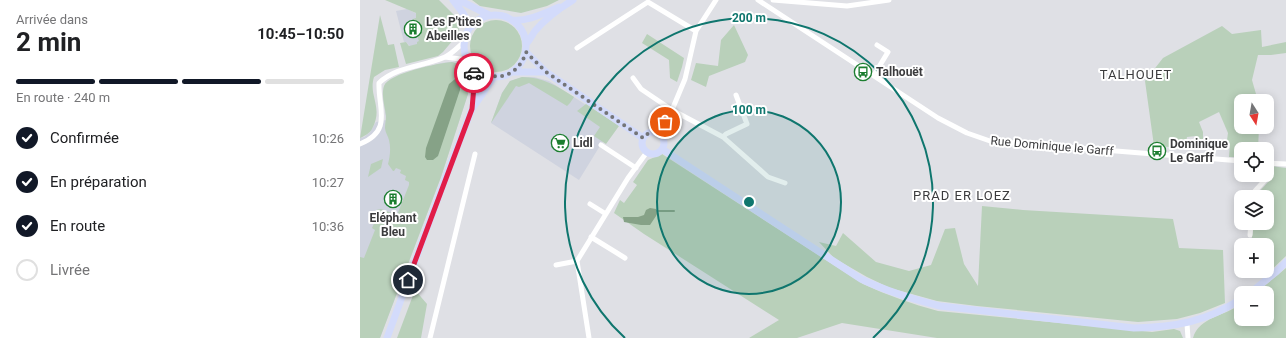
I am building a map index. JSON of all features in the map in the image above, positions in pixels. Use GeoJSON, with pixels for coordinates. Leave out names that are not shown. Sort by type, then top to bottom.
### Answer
{"type":"FeatureCollection","features":[{"type":"Feature","properties":{"kind":"street"},"geometry":{"type":"LineString","coordinates":[[453,0],[470,27]]}},
{"type":"Feature","properties":{"kind":"street"},"geometry":{"type":"LineString","coordinates":[[459,0],[489,16]]}},
{"type":"Feature","properties":{"kind":"street"},"geometry":{"type":"LineString","coordinates":[[564,5],[542,23],[534,32],[526,48],[522,63],[513,72],[504,76],[494,77],[483,75],[473,68],[464,51],[464,42],[470,27],[480,19],[496,15],[518,21],[564,5],[573,0]]}},
{"type":"Feature","properties":{"kind":"street"},"geometry":{"type":"LineString","coordinates":[[659,134],[672,110],[685,79],[696,31],[716,0]]}},
{"type":"Feature","properties":{"kind":"street"},"geometry":{"type":"LineString","coordinates":[[773,0],[846,6],[889,0]]}},
{"type":"Feature","properties":{"kind":"street"},"geometry":{"type":"LineString","coordinates":[[577,48],[649,1],[696,31]]}},
{"type":"Feature","properties":{"kind":"street","name":"Rue Dominique le Garff"},"geometry":{"type":"LineString","coordinates":[[761,1],[938,118],[968,133],[990,141],[1234,160]]}},
{"type":"Feature","properties":{"kind":"street"},"geometry":{"type":"LineString","coordinates":[[512,20],[522,30],[526,48],[546,72],[643,138]]}},
{"type":"Feature","properties":{"kind":"street"},"geometry":{"type":"LineString","coordinates":[[361,144],[374,135],[380,127],[382,120],[378,91],[379,83],[384,78],[404,69],[445,57],[464,42]]}},
{"type":"Feature","properties":{"kind":"street"},"geometry":{"type":"LineString","coordinates":[[874,75],[888,52],[877,45]]}},
{"type":"Feature","properties":{"kind":"street"},"geometry":{"type":"LineString","coordinates":[[445,57],[468,60]]}},
{"type":"Feature","properties":{"kind":"street"},"geometry":{"type":"LineString","coordinates":[[472,109],[474,86],[473,68]]}},
{"type":"Feature","properties":{"kind":"street"},"geometry":{"type":"LineString","coordinates":[[513,72],[546,72]]}},
{"type":"Feature","properties":{"kind":"street"},"geometry":{"type":"LineString","coordinates":[[387,338],[472,109],[494,77]]}},
{"type":"Feature","properties":{"kind":"street"},"geometry":{"type":"LineString","coordinates":[[633,78],[641,89],[672,110],[723,137],[768,177],[785,183]]}},
{"type":"Feature","properties":{"kind":"street"},"geometry":{"type":"LineString","coordinates":[[723,137],[726,134],[747,124],[736,96]]}},
{"type":"Feature","properties":{"kind":"street"},"geometry":{"type":"LineString","coordinates":[[650,132],[656,132],[664,139],[664,146],[656,153],[647,152],[642,144],[643,138],[650,132]]}},
{"type":"Feature","properties":{"kind":"street"},"geometry":{"type":"LineString","coordinates":[[601,145],[636,168]]}},
{"type":"Feature","properties":{"kind":"street"},"geometry":{"type":"LineString","coordinates":[[662,149],[861,279],[884,290],[940,306],[1134,328],[1187,324],[1211,316],[1234,303]]}},
{"type":"Feature","properties":{"kind":"street"},"geometry":{"type":"LineString","coordinates":[[590,338],[577,261],[647,152]]}},
{"type":"Feature","properties":{"kind":"street"},"geometry":{"type":"LineString","coordinates":[[430,338],[475,154]]}},
{"type":"Feature","properties":{"kind":"street"},"geometry":{"type":"LineString","coordinates":[[1274,163],[1286,164]]}},
{"type":"Feature","properties":{"kind":"street"},"geometry":{"type":"LineString","coordinates":[[1256,190],[1263,182]]}},
{"type":"Feature","properties":{"kind":"street"},"geometry":{"type":"LineString","coordinates":[[590,204],[606,214]]}},
{"type":"Feature","properties":{"kind":"street"},"geometry":{"type":"LineString","coordinates":[[1250,230],[1250,235]]}},
{"type":"Feature","properties":{"kind":"street"},"geometry":{"type":"LineString","coordinates":[[591,237],[625,258]]}},
{"type":"Feature","properties":{"kind":"street"},"geometry":{"type":"LineString","coordinates":[[556,265],[577,261]]}},
{"type":"Feature","properties":{"kind":"street"},"geometry":{"type":"LineString","coordinates":[[1259,286],[1286,262]]}},
{"type":"Feature","properties":{"kind":"street"},"geometry":{"type":"LineString","coordinates":[[1187,324],[1188,338]]}},
{"type":"Feature","properties":{"kind":"shaded area"},"geometry":{"type":"Polygon","coordinates":[[[385,0],[439,0],[458,19],[459,33],[438,56],[406,64],[400,43],[406,42],[409,46],[417,44],[419,41],[417,36],[421,35],[419,26],[415,27],[413,19],[416,18],[416,13],[385,0]]]}},
{"type":"Feature","properties":{"kind":"shaded area"},"geometry":{"type":"Polygon","coordinates":[[[472,0],[559,0],[547,6],[521,13],[480,6],[472,0]]]}},
{"type":"Feature","properties":{"kind":"shaded area"},"geometry":{"type":"Polygon","coordinates":[[[407,9],[442,26],[418,55],[406,42],[404,42],[396,11],[407,9]]]}},
{"type":"Feature","properties":{"kind":"shaded area"},"geometry":{"type":"Polygon","coordinates":[[[380,15],[388,45],[394,44],[399,67],[385,70],[374,77],[373,90],[377,114],[370,132],[360,138],[380,15]]]}},
{"type":"Feature","properties":{"kind":"shaded area"},"geometry":{"type":"Polygon","coordinates":[[[491,20],[501,20],[515,27],[522,41],[522,51],[515,65],[501,72],[491,72],[481,68],[474,61],[470,51],[470,41],[474,31],[481,24],[491,20]]]}},
{"type":"Feature","properties":{"kind":"shaded area"},"geometry":{"type":"Polygon","coordinates":[[[734,25],[748,55],[745,62],[709,76],[706,87],[691,80],[696,63],[718,66],[721,40],[734,25]]]}},
{"type":"Feature","properties":{"kind":"shaded area"},"geometry":{"type":"Polygon","coordinates":[[[1222,26],[1232,34],[1261,30],[1262,47],[1286,42],[1286,53],[1258,55],[1252,80],[1256,94],[1234,94],[1234,134],[1259,134],[1258,142],[1234,142],[1234,157],[1229,157],[1230,144],[1227,140],[1228,133],[1219,112],[1199,122],[1203,132],[1203,147],[1195,148],[1196,136],[1187,137],[1185,148],[1154,146],[1145,81],[1163,58],[1222,26]]]}},
{"type":"Feature","properties":{"kind":"shaded area"},"geometry":{"type":"Polygon","coordinates":[[[647,34],[684,58],[677,82],[670,78],[669,60],[642,43],[647,34]]]}},
{"type":"Feature","properties":{"kind":"shaded area"},"geometry":{"type":"Polygon","coordinates":[[[452,62],[459,64],[465,70],[468,94],[441,177],[380,338],[360,338],[360,138],[364,137],[370,132],[376,122],[386,120],[383,96],[386,83],[405,73],[441,63],[452,62]]]}},
{"type":"Feature","properties":{"kind":"shaded area"},"geometry":{"type":"Polygon","coordinates":[[[452,62],[459,64],[465,70],[468,94],[441,177],[380,338],[360,338],[360,257],[364,258],[375,230],[372,228],[377,217],[374,214],[376,210],[381,209],[397,215],[409,185],[409,182],[405,180],[406,176],[400,173],[401,170],[396,168],[393,171],[388,164],[390,146],[385,130],[386,116],[383,93],[384,86],[388,81],[404,73],[437,64],[452,62]]]}},
{"type":"Feature","properties":{"kind":"shaded area"},"geometry":{"type":"Polygon","coordinates":[[[522,77],[534,77],[549,81],[614,123],[579,180],[491,123],[502,93],[510,81],[522,77]]]}},
{"type":"Feature","properties":{"kind":"shaded area"},"geometry":{"type":"Polygon","coordinates":[[[522,77],[543,80],[574,97],[567,106],[529,83],[519,87],[516,86],[491,123],[502,93],[510,81],[522,77]]]}},
{"type":"Feature","properties":{"kind":"shaded area"},"geometry":{"type":"Polygon","coordinates":[[[455,79],[460,81],[460,90],[438,156],[433,160],[427,160],[425,157],[426,148],[449,84],[455,79]]]}},
{"type":"Feature","properties":{"kind":"shaded area"},"geometry":{"type":"Polygon","coordinates":[[[586,104],[619,126],[606,144],[594,136],[600,127],[577,111],[586,104]]]}},
{"type":"Feature","properties":{"kind":"shaded area"},"geometry":{"type":"Polygon","coordinates":[[[662,154],[863,284],[900,299],[938,311],[1152,332],[1174,329],[1180,331],[1183,338],[937,338],[842,323],[797,338],[749,338],[779,320],[644,234],[614,213],[620,200],[624,203],[637,185],[633,182],[648,160],[662,154]]]}},
{"type":"Feature","properties":{"kind":"shaded area"},"geometry":{"type":"Polygon","coordinates":[[[383,159],[381,168],[368,177],[371,164],[383,159]]]}},
{"type":"Feature","properties":{"kind":"shaded area"},"geometry":{"type":"Polygon","coordinates":[[[1274,166],[1286,168],[1286,256],[1274,267],[1274,238],[1252,238],[1253,230],[1274,230],[1274,190],[1261,190],[1268,182],[1274,182],[1274,166]]]}},
{"type":"Feature","properties":{"kind":"shaded area"},"geometry":{"type":"Polygon","coordinates":[[[982,206],[1023,210],[1173,219],[1179,248],[1223,250],[1225,303],[1200,313],[1177,319],[1138,322],[937,301],[890,288],[867,277],[834,258],[819,242],[836,246],[843,233],[876,262],[909,271],[931,265],[945,229],[955,228],[964,264],[978,286],[982,206]]]}},
{"type":"Feature","properties":{"kind":"shaded area"},"geometry":{"type":"Polygon","coordinates":[[[650,208],[656,209],[658,212],[650,225],[624,222],[623,217],[638,217],[644,215],[646,210],[650,208]]]}},
{"type":"Feature","properties":{"kind":"shaded area"},"geometry":{"type":"Polygon","coordinates":[[[1286,268],[1286,338],[1193,338],[1196,331],[1207,321],[1234,308],[1234,326],[1274,326],[1274,286],[1264,286],[1286,268]]]}},
{"type":"Feature","properties":{"kind":"shaded area"},"geometry":{"type":"Polygon","coordinates":[[[415,290],[427,304],[421,338],[397,338],[415,290]]]}},
{"type":"Feature","properties":{"kind":"waterway"},"geometry":{"type":"LineString","coordinates":[[656,211],[674,211]]}},
{"type":"Feature","properties":{"kind":"way so far"},"geometry":{"type":"LineString","coordinates":[[474,73],[473,68],[483,75],[494,77],[504,76],[518,68],[522,63],[526,52],[546,72],[643,138],[650,132],[656,132],[659,134],[665,122]]}},
{"type":"Feature","properties":{"kind":"place","name":"Les P'tites Abeilles"},"geometry":{"type":"Point","coordinates":[413,29]}},
{"type":"Feature","properties":{"kind":"place","name":"Talhouët"},"geometry":{"type":"Point","coordinates":[863,72]}},
{"type":"Feature","properties":{"kind":"place","name":"Lidl"},"geometry":{"type":"Point","coordinates":[560,143]}},
{"type":"Feature","properties":{"kind":"place","name":"Dominique Le Garff"},"geometry":{"type":"Point","coordinates":[1157,151]}},
{"type":"Feature","properties":{"kind":"place","name":"Eléphant Bleu"},"geometry":{"type":"Point","coordinates":[393,199]}},
{"type":"Feature","properties":{"kind":"district","name":"TALHOUET"},"geometry":{"type":"Point","coordinates":[1136,74]}},
{"type":"Feature","properties":{"kind":"district","name":"PRAD ER LOEZ"},"geometry":{"type":"Point","coordinates":[962,195]}},
{"type":"Feature","properties":{"kind":"route"},"geometry":{"type":"LineString","coordinates":[[408,280],[472,109],[474,73]]}}]}
